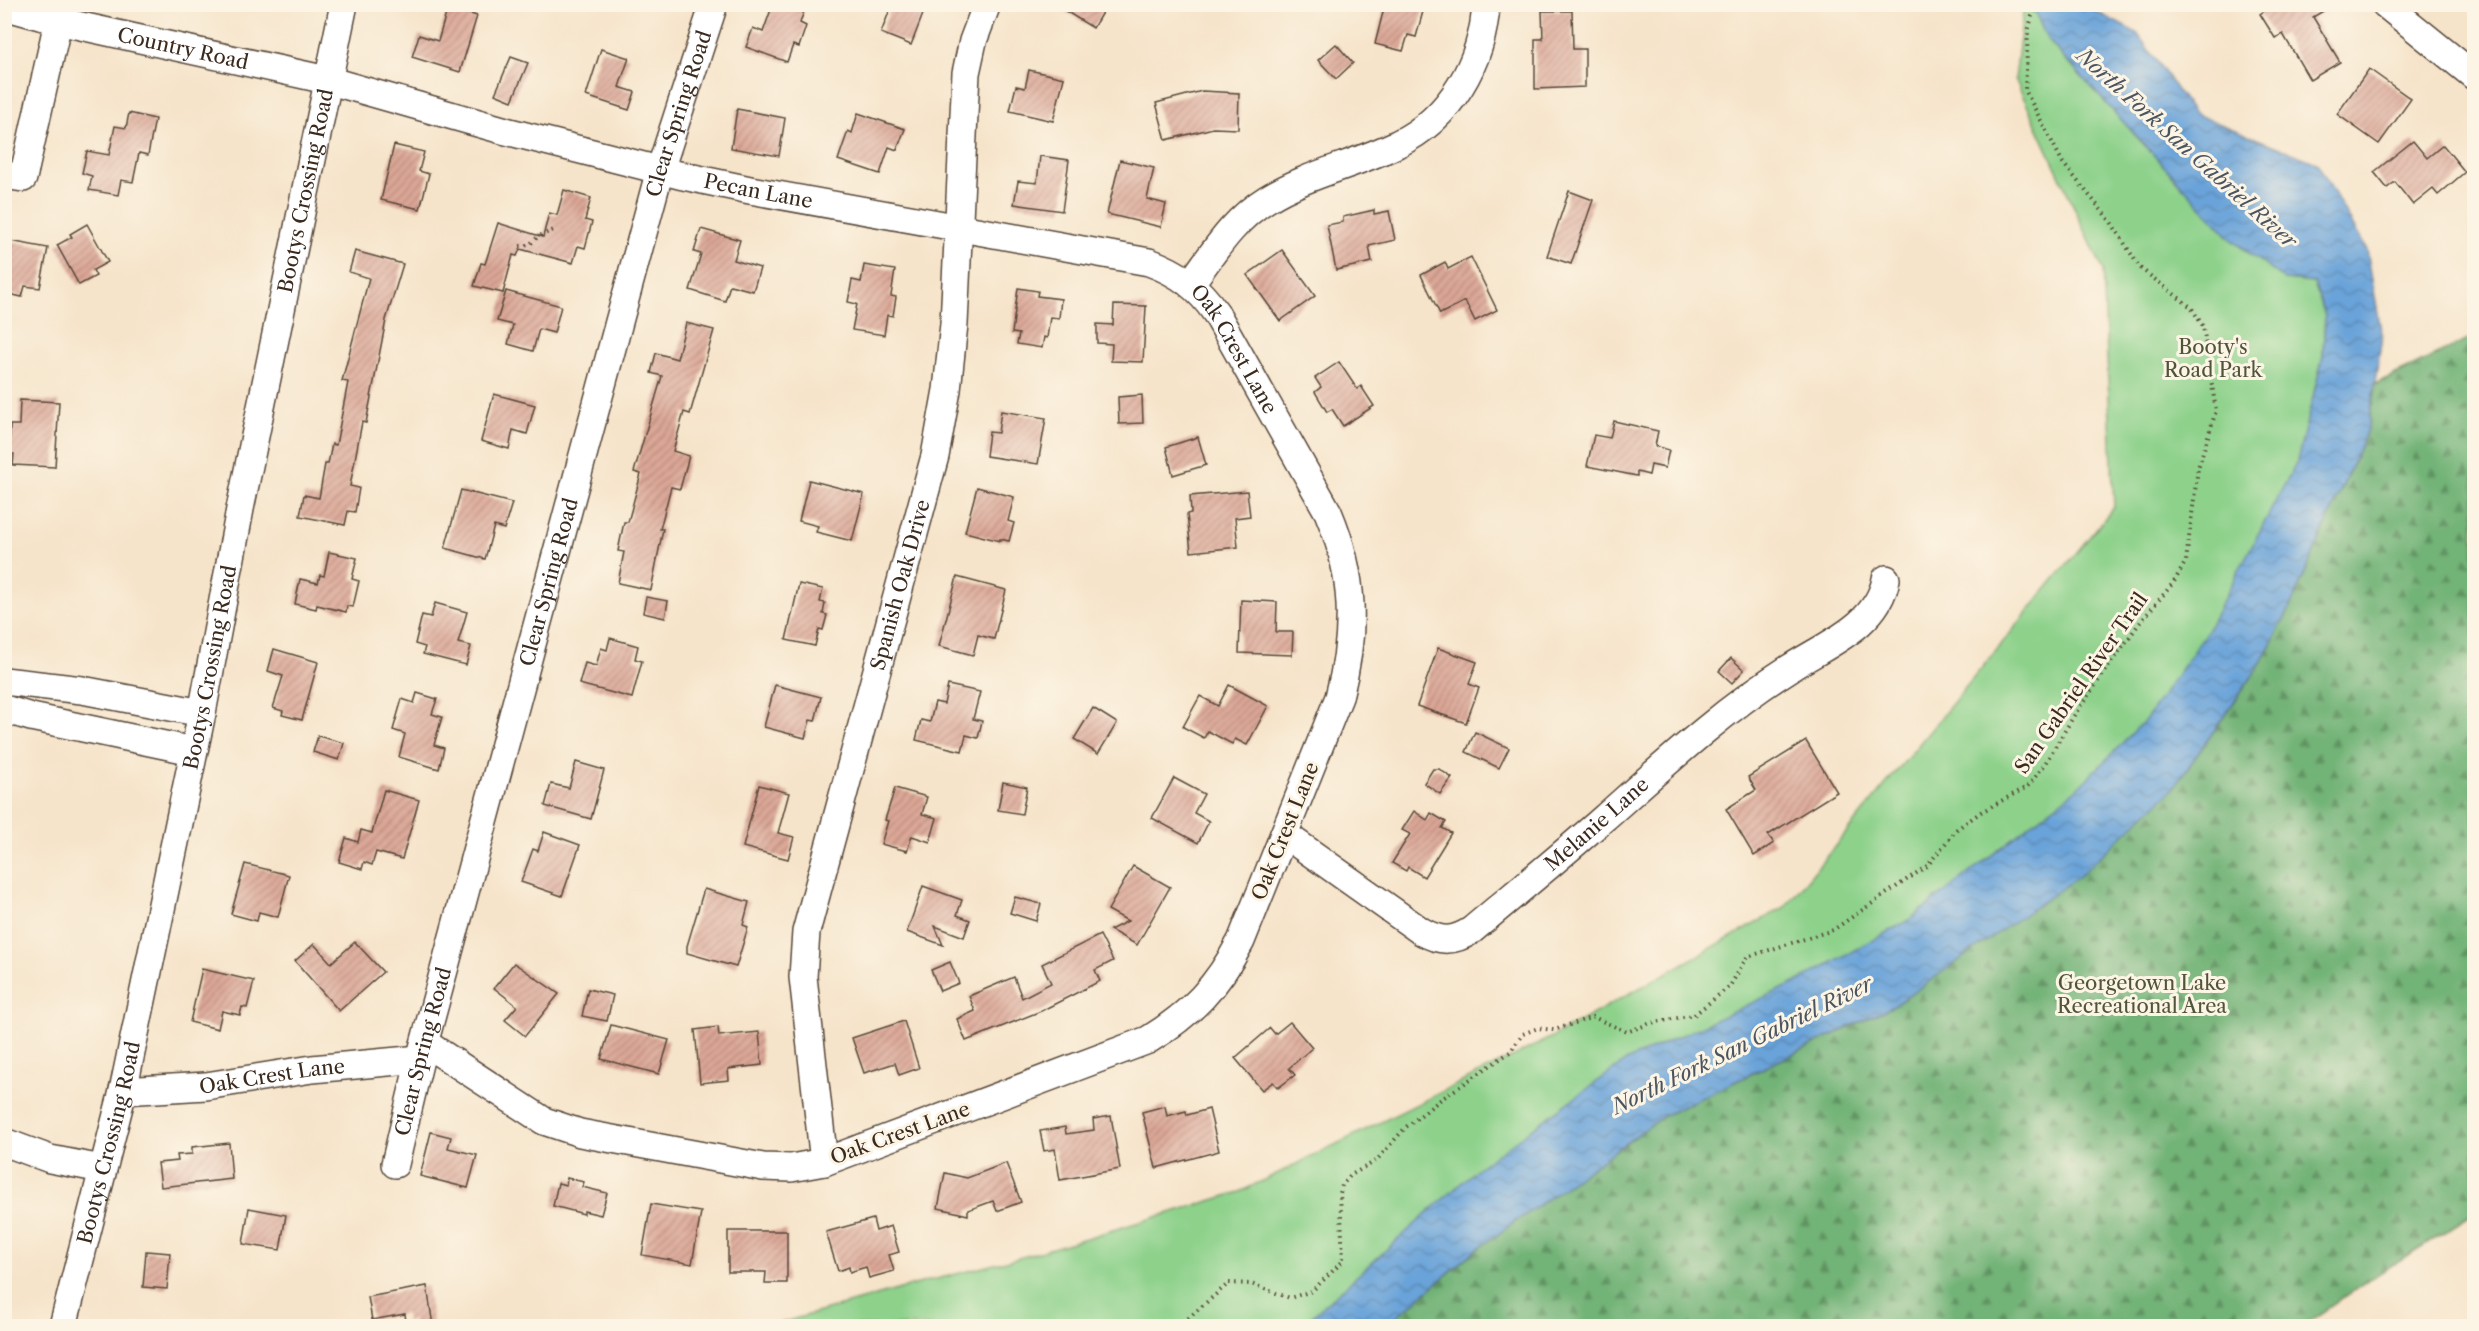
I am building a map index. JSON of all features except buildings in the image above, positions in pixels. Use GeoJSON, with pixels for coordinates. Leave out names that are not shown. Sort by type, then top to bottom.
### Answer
{"type":"FeatureCollection","features":[{"type":"Feature","properties":{"kind":"street","name":"Bootys Crossing Road"},"geometry":{"type":"LineString","coordinates":[[63,1326],[123,1091],[202,713],[344,4]]}},
{"type":"Feature","properties":{"kind":"street","name":"Clear Spring Road"},"geometry":{"type":"LineString","coordinates":[[395,1164],[423,1051],[660,170],[714,4]]}},
{"type":"Feature","properties":{"kind":"street","name":"Spanish Oak Drive"},"geometry":{"type":"LineString","coordinates":[[824,1162],[803,977],[806,932],[935,456],[947,390],[954,324],[966,73],[973,41],[987,4]]}},
{"type":"Feature","properties":{"kind":"street","name":"Oak Crest Lane"},"geometry":{"type":"LineString","coordinates":[[123,1091],[206,1086],[423,1051],[544,1121],[580,1133],[764,1167],[791,1168],[824,1162],[1134,1047],[1174,1024],[1198,1005],[1226,968],[1241,941],[1339,697],[1350,641],[1351,595],[1345,561],[1328,512],[1216,313],[1204,296],[1191,284],[1232,227],[1266,199],[1291,186],[1395,145],[1429,123],[1448,104],[1464,82],[1483,32],[1486,4]]}},
{"type":"Feature","properties":{"kind":"street","name":"Country Road"},"geometry":{"type":"LineString","coordinates":[[4,6],[60,13],[327,80]]}},
{"type":"Feature","properties":{"kind":"street"},"geometry":{"type":"LineString","coordinates":[[2397,8],[2475,76]]}},
{"type":"Feature","properties":{"kind":"street"},"geometry":{"type":"LineString","coordinates":[[4,175],[24,178],[60,13]]}},
{"type":"Feature","properties":{"kind":"street","name":"Pecan Lane"},"geometry":{"type":"LineString","coordinates":[[327,80],[506,131],[750,190],[1149,262],[1169,269],[1191,284]]}},
{"type":"Feature","properties":{"kind":"street","name":"Melanie Lane"},"geometry":{"type":"LineString","coordinates":[[1284,834],[1421,932],[1436,939],[1445,940],[1466,934],[1601,821],[1705,728],[1755,690],[1860,624],[1876,608],[1886,579]]}},
{"type":"Feature","properties":{"kind":"street"},"geometry":{"type":"LineString","coordinates":[[4,681],[82,690],[202,713]]}},
{"type":"Feature","properties":{"kind":"street"},"geometry":{"type":"LineString","coordinates":[[4,709],[31,717],[193,751]]}},
{"type":"Feature","properties":{"kind":"street"},"geometry":{"type":"LineString","coordinates":[[4,1142],[50,1159],[102,1169]]}},
{"type":"Feature","properties":{"kind":"path","name":"San Gabriel River Trail"},"geometry":{"type":"LineString","coordinates":[[1179,1326],[1229,1283],[1251,1284],[1290,1298],[1312,1291],[1344,1261],[1344,1237],[1340,1215],[1342,1185],[1351,1175],[1376,1161],[1406,1127],[1510,1052],[1523,1034],[1538,1028],[1554,1030],[1593,1017],[1627,1032],[1651,1023],[1694,1015],[1730,986],[1747,957],[1833,930],[1927,866],[1957,829],[2027,787],[2043,767],[2075,714],[2119,651],[2174,582],[2186,561],[2198,468],[2217,411],[2203,326],[2191,307],[2140,268],[2112,222],[2063,163],[2025,90],[2028,32],[2032,16],[2039,4]]}},
{"type":"Feature","properties":{"kind":"path"},"geometry":{"type":"LineString","coordinates":[[520,246],[529,245],[539,236],[554,230]]}},
{"type":"Feature","properties":{"kind":"green space","name":"Georgetown Lake Recreational Area"},"geometry":{"type":"Polygon","coordinates":[[[2024,5],[2032,5],[2047,39],[2233,241],[2285,280],[2314,283],[2325,315],[2323,356],[2309,415],[2474,337],[2474,1213],[2302,1326],[770,1326],[1026,1256],[1240,1192],[1552,1037],[1785,907],[2114,507],[2103,270],[2015,79],[2024,5]]]}},
{"type":"Feature","properties":{"kind":"green space","name":"Georgetown Lake Recreational Area"},"geometry":{"type":"Polygon","coordinates":[[[2474,337],[2474,1213],[2302,1326],[1386,1326],[1476,1250],[1665,1115],[1894,1006],[2173,789],[2258,668],[2289,610],[2368,428],[2375,385],[2474,337]]]}},
{"type":"Feature","properties":{"kind":"water","name":"North Fork San Gabriel River"},"geometry":{"type":"Polygon","coordinates":[[[2032,5],[2072,5],[2091,9],[2137,33],[2193,113],[2317,163],[2367,250],[2382,336],[2368,428],[2289,610],[2258,668],[2173,789],[2078,877],[1894,1006],[1665,1115],[1476,1250],[1386,1326],[1301,1326],[1479,1167],[1626,1061],[1793,984],[1909,920],[2081,785],[2146,719],[2205,634],[2297,461],[2323,356],[2325,315],[2314,283],[2285,280],[2233,241],[2047,39],[2032,5]]]}},
{"type":"Feature","properties":{"kind":"park label","name":"Booty's Road Park"},"geometry":{"type":"Point","coordinates":[2213,358]}}]}
